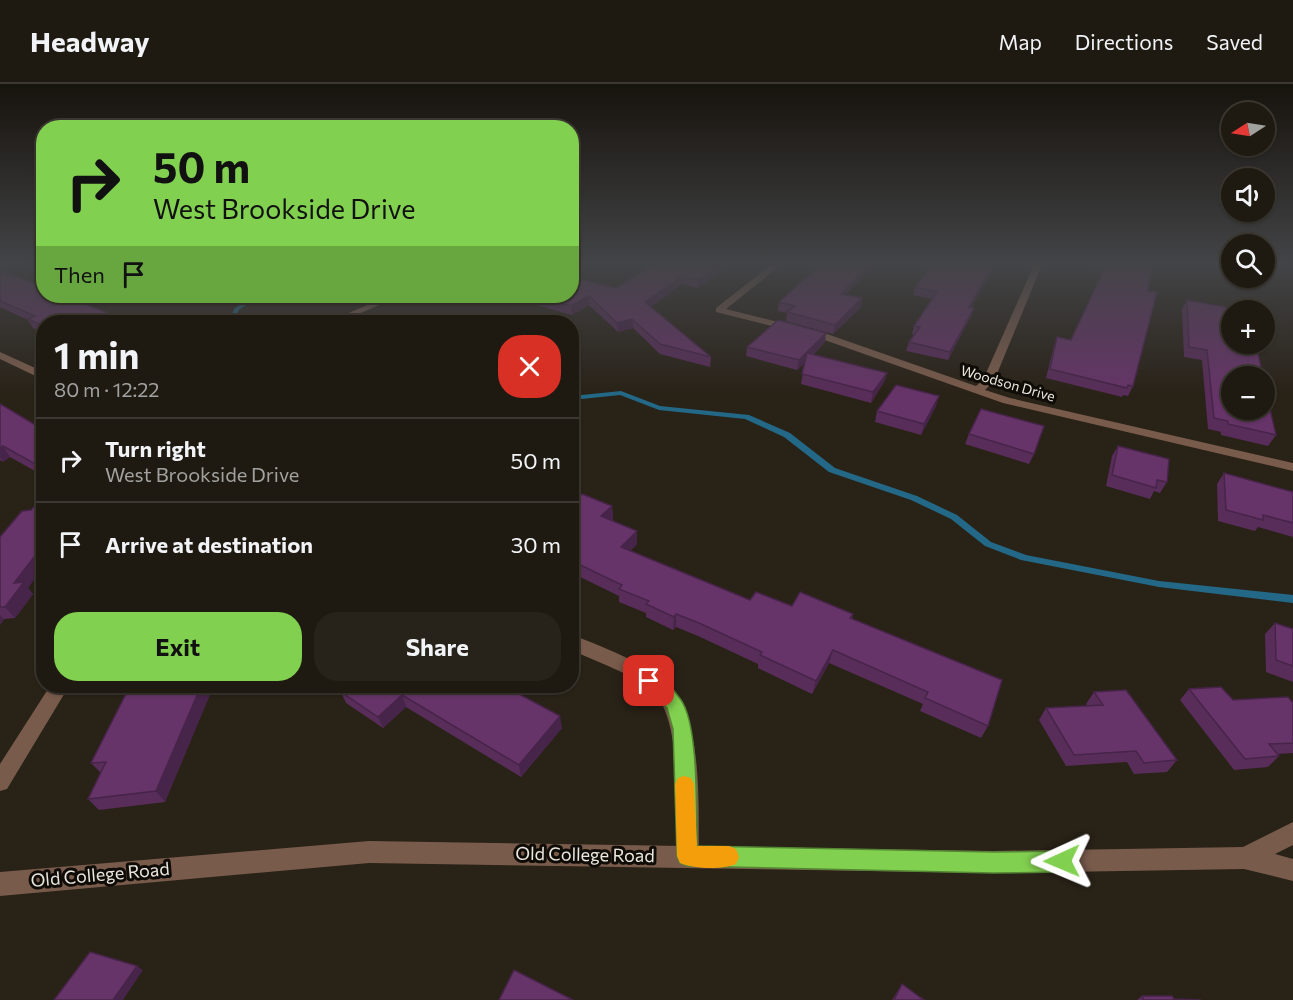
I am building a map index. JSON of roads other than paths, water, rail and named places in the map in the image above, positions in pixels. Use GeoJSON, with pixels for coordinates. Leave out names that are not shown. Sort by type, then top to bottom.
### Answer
{"type":"FeatureCollection","features":[{"type":"Feature","properties":{"kind":"street"},"geometry":{"type":"LineString","coordinates":[[349,315],[367,308]]}},
{"type":"Feature","properties":{"kind":"street","name":"Woodson Drive"},"geometry":{"type":"LineString","coordinates":[[722,308],[719,310],[823,336],[976,392],[1293,467]]}},
{"type":"Feature","properties":{"kind":"street"},"geometry":{"type":"LineString","coordinates":[[976,392],[988,381],[1020,308]]}},
{"type":"Feature","properties":{"kind":"street"},"geometry":{"type":"LineString","coordinates":[[0,355],[36,373]]}},
{"type":"Feature","properties":{"kind":"street"},"geometry":{"type":"LineString","coordinates":[[579,646],[661,688],[675,705],[682,729],[688,856]]}},
{"type":"Feature","properties":{"kind":"street"},"geometry":{"type":"LineString","coordinates":[[0,782],[56,693]]}},
{"type":"Feature","properties":{"kind":"street","name":"Old College Road"},"geometry":{"type":"LineString","coordinates":[[1244,858],[1293,833]]}},
{"type":"Feature","properties":{"kind":"street","name":"Old College Road"},"geometry":{"type":"LineString","coordinates":[[0,884],[369,852],[993,862],[1244,858],[1293,870]]}},
{"type":"Feature","properties":{"kind":"waterway"},"geometry":{"type":"LineString","coordinates":[[234,315],[239,308]]}},
{"type":"Feature","properties":{"kind":"waterway"},"geometry":{"type":"LineString","coordinates":[[579,397],[621,393],[659,408],[746,417],[787,435],[832,470],[914,498],[954,517],[988,544],[1024,558],[1159,584],[1293,599]]}}]}
